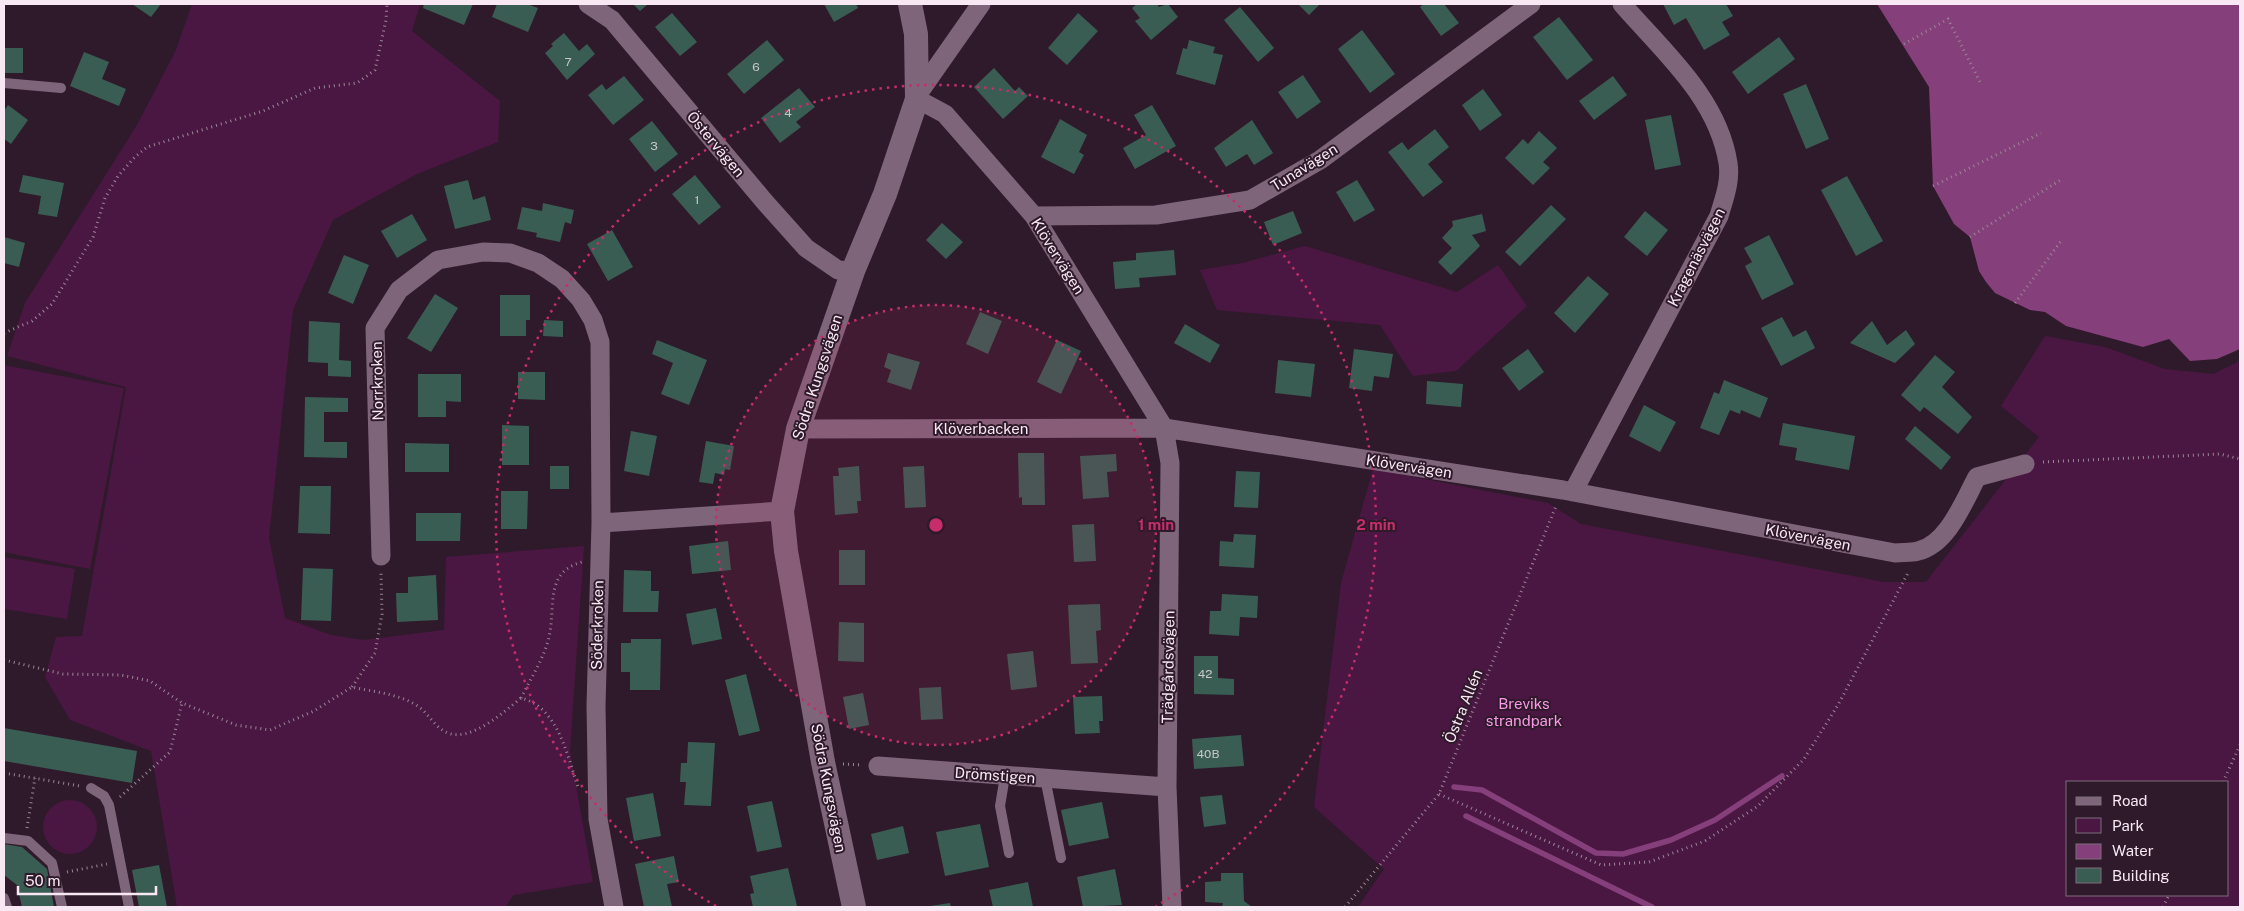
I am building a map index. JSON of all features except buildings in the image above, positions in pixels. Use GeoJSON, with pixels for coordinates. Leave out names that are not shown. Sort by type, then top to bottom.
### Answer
{"type":"FeatureCollection","features":[{"type":"Feature","properties":{"kind":"street","name":"Östervägen"},"geometry":{"type":"LineString","coordinates":[[588,4],[612,20],[764,201],[806,248],[838,270],[853,271]]}},
{"type":"Feature","properties":{"kind":"street","name":"Södra Kungsvägen"},"geometry":{"type":"LineString","coordinates":[[854,907],[823,762],[786,551],[782,511],[798,430],[853,271],[884,194],[917,96],[916,34],[910,4]]}},
{"type":"Feature","properties":{"kind":"street"},"geometry":{"type":"LineString","coordinates":[[917,96],[981,4]]}},
{"type":"Feature","properties":{"kind":"street","name":"Tunavägen"},"geometry":{"type":"LineString","coordinates":[[1034,216],[1156,215],[1250,200],[1320,160],[1531,4]]}},
{"type":"Feature","properties":{"kind":"street","name":"Kragenäsvägen"},"geometry":{"type":"LineString","coordinates":[[1568,491],[1719,216],[1728,181],[1728,164],[1713,116],[1699,92],[1622,4]]}},
{"type":"Feature","properties":{"kind":"street","name":"Klövervägen"},"geometry":{"type":"LineString","coordinates":[[917,96],[945,114],[1034,216],[1164,428],[1568,491],[1895,553],[1920,551]]}},
{"type":"Feature","properties":{"kind":"street","name":"Norrkroken"},"geometry":{"type":"LineString","coordinates":[[381,556],[375,328],[399,290],[438,260],[483,252],[510,253],[538,263],[562,279],[581,300],[593,320],[600,342],[601,523]]}},
{"type":"Feature","properties":{"kind":"street","name":"Klöverbacken"},"geometry":{"type":"LineString","coordinates":[[798,430],[1164,428]]}},
{"type":"Feature","properties":{"kind":"street","name":"Trädgårdsvägen"},"geometry":{"type":"LineString","coordinates":[[1164,428],[1170,464],[1167,787],[1172,907]]}},
{"type":"Feature","properties":{"kind":"street"},"geometry":{"type":"LineString","coordinates":[[1920,551],[1934,543],[1947,529],[1977,477],[2025,464]]}},
{"type":"Feature","properties":{"kind":"street"},"geometry":{"type":"LineString","coordinates":[[601,523],[782,511]]}},
{"type":"Feature","properties":{"kind":"street","name":"Söderkroken"},"geometry":{"type":"LineString","coordinates":[[601,523],[598,558],[596,706],[598,819],[614,907]]}},
{"type":"Feature","properties":{"kind":"street","name":"Drömstigen"},"geometry":{"type":"LineString","coordinates":[[878,766],[1167,787]]}},
{"type":"Feature","properties":{"kind":"lane"},"geometry":{"type":"LineString","coordinates":[[4,83],[61,88]]}},
{"type":"Feature","properties":{"kind":"lane"},"geometry":{"type":"LineString","coordinates":[[1005,776],[1000,806],[1009,853]]}},
{"type":"Feature","properties":{"kind":"lane"},"geometry":{"type":"LineString","coordinates":[[1045,778],[1061,858]]}},
{"type":"Feature","properties":{"kind":"lane"},"geometry":{"type":"LineString","coordinates":[[91,788],[104,796],[109,805],[129,907]]}},
{"type":"Feature","properties":{"kind":"lane"},"geometry":{"type":"LineString","coordinates":[[4,838],[25,841],[52,863],[62,907]]}},
{"type":"Feature","properties":{"kind":"lane"},"geometry":{"type":"LineString","coordinates":[[4,898],[7,907]]}},
{"type":"Feature","properties":{"kind":"path"},"geometry":{"type":"LineString","coordinates":[[4,333],[32,321],[52,304],[93,237],[104,198],[135,157],[147,147],[263,110],[315,88],[356,83],[375,70],[386,20],[386,4]]}},
{"type":"Feature","properties":{"kind":"path"},"geometry":{"type":"LineString","coordinates":[[1904,44],[1948,19],[1980,82]]}},
{"type":"Feature","properties":{"kind":"path"},"geometry":{"type":"LineString","coordinates":[[1932,186],[2041,133]]}},
{"type":"Feature","properties":{"kind":"path"},"geometry":{"type":"LineString","coordinates":[[1970,237],[2062,179]]}},
{"type":"Feature","properties":{"kind":"path"},"geometry":{"type":"LineString","coordinates":[[2015,303],[2060,240]]}},
{"type":"Feature","properties":{"kind":"path"},"geometry":{"type":"LineString","coordinates":[[2025,464],[2220,454],[2240,459]]}},
{"type":"Feature","properties":{"kind":"path","name":"Östra Allén"},"geometry":{"type":"LineString","coordinates":[[1345,907],[1439,794],[1568,491]]}},
{"type":"Feature","properties":{"kind":"path"},"geometry":{"type":"LineString","coordinates":[[1439,794],[1601,865],[1649,862],[1705,841],[1758,806],[1804,759],[1838,705],[1920,551]]}},
{"type":"Feature","properties":{"kind":"path"},"geometry":{"type":"LineString","coordinates":[[4,660],[63,674],[121,675],[150,680],[182,703],[236,725],[270,730],[314,710],[352,687],[375,653],[382,614],[381,556]]}},
{"type":"Feature","properties":{"kind":"path"},"geometry":{"type":"LineString","coordinates":[[352,687],[403,698],[420,707],[447,732],[461,736],[494,720],[521,698],[549,638],[554,591],[558,578],[570,565],[598,558]]}},
{"type":"Feature","properties":{"kind":"path"},"geometry":{"type":"LineString","coordinates":[[521,698],[534,701],[545,710],[564,747],[580,792]]}},
{"type":"Feature","properties":{"kind":"path"},"geometry":{"type":"LineString","coordinates":[[118,799],[170,752],[182,703]]}},
{"type":"Feature","properties":{"kind":"path"},"geometry":{"type":"LineString","coordinates":[[2223,781],[2240,745]]}},
{"type":"Feature","properties":{"kind":"path"},"geometry":{"type":"LineString","coordinates":[[823,762],[878,766]]}},
{"type":"Feature","properties":{"kind":"path"},"geometry":{"type":"LineString","coordinates":[[4,773],[91,788]]}},
{"type":"Feature","properties":{"kind":"path"},"geometry":{"type":"LineString","coordinates":[[25,841],[35,778]]}},
{"type":"Feature","properties":{"kind":"path"},"geometry":{"type":"LineString","coordinates":[[54,874],[120,861]]}},
{"type":"Feature","properties":{"kind":"green space"},"geometry":{"type":"Polygon","coordinates":[[[192,4],[420,4],[412,31],[500,101],[498,142],[417,174],[333,220],[293,310],[269,538],[285,618],[331,635],[363,640],[444,630],[446,557],[584,546],[570,751],[593,882],[514,895],[505,907],[177,907],[151,751],[70,720],[45,677],[56,637],[82,636],[126,387],[7,356],[25,303],[137,125],[176,50],[192,4]]]}},
{"type":"Feature","properties":{"kind":"green space"},"geometry":{"type":"Polygon","coordinates":[[[1305,246],[1457,292],[1498,265],[1527,306],[1456,371],[1413,376],[1380,325],[1217,310],[1200,270],[1242,263],[1305,246]]]}},
{"type":"Feature","properties":{"kind":"green space","name":"Breviks strandpark"},"geometry":{"type":"Polygon","coordinates":[[[2045,336],[2105,347],[2165,369],[2213,374],[2240,361],[2240,907],[1358,907],[1384,869],[1314,807],[1341,583],[1373,469],[1548,503],[1581,524],[1884,582],[1926,582],[2039,437],[2001,406],[2045,336]]]}},
{"type":"Feature","properties":{"kind":"green space"},"geometry":{"type":"Polygon","coordinates":[[[4,365],[124,388],[90,569],[4,552],[4,365]]]}},
{"type":"Feature","properties":{"kind":"green space"},"geometry":{"type":"Polygon","coordinates":[[[4,557],[75,569],[67,619],[4,609],[4,557]]]}},
{"type":"Feature","properties":{"kind":"green space"},"geometry":{"type":"Polygon","coordinates":[[[70,800],[80,802],[89,808],[95,817],[97,827],[95,837],[89,846],[80,852],[70,854],[60,852],[51,846],[45,837],[43,827],[45,817],[51,808],[60,802],[70,800]]]}},
{"type":"Feature","properties":{"kind":"water"},"geometry":{"type":"Polygon","coordinates":[[[1877,4],[2240,4],[2240,349],[2217,359],[2190,361],[2169,339],[2143,347],[2066,326],[2045,312],[2030,310],[1995,293],[1979,271],[1970,237],[1954,224],[1933,186],[1929,87],[1877,4]]]}},
{"type":"Feature","properties":{"kind":"waterway"},"geometry":{"type":"LineString","coordinates":[[1454,787],[1482,790],[1596,853],[1623,854],[1671,840],[1715,820],[1782,776]]}},
{"type":"Feature","properties":{"kind":"waterway"},"geometry":{"type":"LineString","coordinates":[[1466,816],[1652,907]]}}]}
